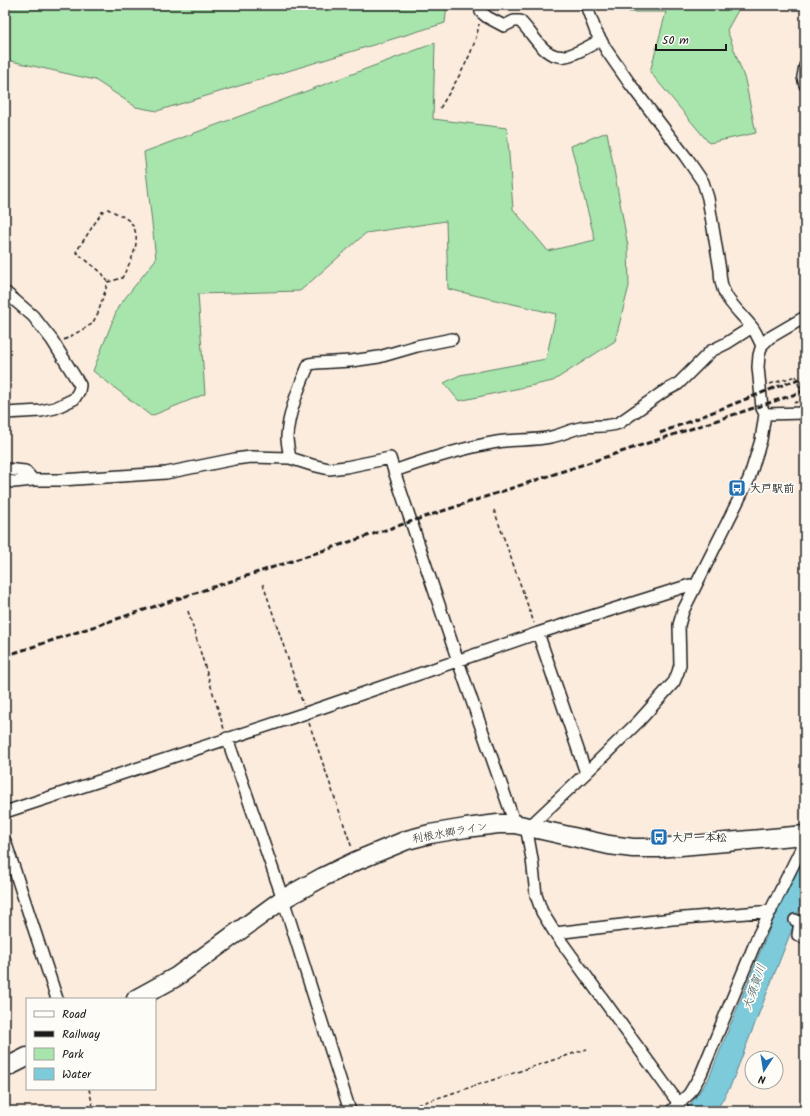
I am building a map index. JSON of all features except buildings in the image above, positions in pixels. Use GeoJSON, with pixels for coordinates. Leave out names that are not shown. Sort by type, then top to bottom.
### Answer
{"type":"FeatureCollection","features":[{"type":"Feature","properties":{"kind":"highway","name":"利根水郷ライン"},"geometry":{"type":"LineString","coordinates":[[138,998],[176,977],[283,899],[356,861],[407,840],[430,834],[498,824],[523,826],[604,844],[633,848],[658,848],[803,835]]}},
{"type":"Feature","properties":{"kind":"highway"},"geometry":{"type":"LineString","coordinates":[[5,1068],[26,1057]]}},
{"type":"Feature","properties":{"kind":"street"},"geometry":{"type":"LineString","coordinates":[[586,5],[596,32],[630,84],[686,156],[703,182],[710,205],[720,270],[720,280],[727,298],[752,327],[762,345]]}},
{"type":"Feature","properties":{"kind":"street"},"geometry":{"type":"LineString","coordinates":[[480,8],[487,17],[504,26],[514,21],[520,21],[539,45],[549,54],[556,57],[568,56],[601,40]]}},
{"type":"Feature","properties":{"kind":"street"},"geometry":{"type":"LineString","coordinates":[[805,66],[803,77],[805,85]]}},
{"type":"Feature","properties":{"kind":"street"},"geometry":{"type":"LineString","coordinates":[[5,292],[33,316],[55,345],[80,385],[79,392],[74,400],[55,408],[41,411],[5,413]]}},
{"type":"Feature","properties":{"kind":"street"},"geometry":{"type":"LineString","coordinates":[[523,826],[586,773],[639,721],[674,682],[680,665],[679,625],[683,611],[694,586],[749,479],[761,440],[765,414],[762,408],[758,367],[762,345],[769,338],[805,317]]}},
{"type":"Feature","properties":{"kind":"street"},"geometry":{"type":"LineString","coordinates":[[394,471],[433,457],[471,447],[499,442],[537,440],[581,428],[612,426],[619,423],[663,392],[678,384],[711,351],[727,344],[752,327]]}},
{"type":"Feature","properties":{"kind":"street"},"geometry":{"type":"LineString","coordinates":[[290,458],[287,438],[288,425],[295,399],[309,364],[379,358],[417,346],[452,339]]}},
{"type":"Feature","properties":{"kind":"street"},"geometry":{"type":"LineString","coordinates":[[765,414],[805,413]]}},
{"type":"Feature","properties":{"kind":"street"},"geometry":{"type":"LineString","coordinates":[[5,481],[61,480],[166,473],[235,458],[251,457],[290,458],[329,469],[390,458],[458,661],[523,826],[532,859],[536,895],[542,912],[555,933],[677,1108],[689,1094],[701,1074],[758,936],[801,849],[803,835]]}},
{"type":"Feature","properties":{"kind":"street"},"geometry":{"type":"LineString","coordinates":[[5,469],[25,471],[33,480]]}},
{"type":"Feature","properties":{"kind":"street"},"geometry":{"type":"LineString","coordinates":[[5,812],[538,634],[690,585],[694,586]]}},
{"type":"Feature","properties":{"kind":"street"},"geometry":{"type":"LineString","coordinates":[[538,634],[586,773]]}},
{"type":"Feature","properties":{"kind":"street"},"geometry":{"type":"LineString","coordinates":[[227,738],[283,899],[350,1111]]}},
{"type":"Feature","properties":{"kind":"street"},"geometry":{"type":"LineString","coordinates":[[5,841],[57,998]]}},
{"type":"Feature","properties":{"kind":"street"},"geometry":{"type":"LineString","coordinates":[[555,933],[672,919],[771,911]]}},
{"type":"Feature","properties":{"kind":"street"},"geometry":{"type":"LineString","coordinates":[[795,920],[800,922],[798,936],[805,938]]}},
{"type":"Feature","properties":{"kind":"path"},"geometry":{"type":"LineString","coordinates":[[440,108],[468,60],[477,38],[480,8]]}},
{"type":"Feature","properties":{"kind":"path"},"geometry":{"type":"LineString","coordinates":[[108,209],[125,218],[132,224],[136,236],[136,250],[122,278],[108,282],[102,273],[76,252],[102,212],[108,209]]}},
{"type":"Feature","properties":{"kind":"path"},"geometry":{"type":"LineString","coordinates":[[55,345],[92,324],[98,313],[108,282]]}},
{"type":"Feature","properties":{"kind":"path"},"geometry":{"type":"LineString","coordinates":[[760,386],[796,376],[803,400]]}},
{"type":"Feature","properties":{"kind":"path"},"geometry":{"type":"LineString","coordinates":[[799,387],[805,385]]}},
{"type":"Feature","properties":{"kind":"path"},"geometry":{"type":"LineString","coordinates":[[494,510],[538,634]]}},
{"type":"Feature","properties":{"kind":"path"},"geometry":{"type":"LineString","coordinates":[[188,611],[227,738]]}},
{"type":"Feature","properties":{"kind":"path"},"geometry":{"type":"LineString","coordinates":[[398,1111],[587,1048]]}},
{"type":"Feature","properties":{"kind":"path"},"geometry":{"type":"LineString","coordinates":[[89,1090],[94,1111]]}},
{"type":"Feature","properties":{"kind":"green space"},"geometry":{"type":"Polygon","coordinates":[[[5,5],[447,5],[445,23],[157,111],[136,107],[95,80],[11,61],[5,57],[5,5]]]}},
{"type":"Feature","properties":{"kind":"green space"},"geometry":{"type":"Polygon","coordinates":[[[632,5],[741,5],[727,30],[745,80],[756,133],[709,143],[650,72],[666,12],[629,12],[632,5]]]}},
{"type":"Feature","properties":{"kind":"green space"},"geometry":{"type":"Polygon","coordinates":[[[435,43],[433,119],[507,128],[513,209],[548,251],[595,240],[571,146],[607,132],[628,246],[629,286],[615,341],[553,381],[459,401],[444,383],[460,375],[546,359],[556,314],[448,289],[446,221],[366,233],[300,291],[198,294],[205,394],[151,416],[93,371],[118,307],[156,259],[144,152],[435,43]]]}},
{"type":"Feature","properties":{"kind":"water","name":"大須賀川"},"geometry":{"type":"Polygon","coordinates":[[[805,841],[805,896],[730,1087],[716,1111],[686,1111],[709,1078],[805,841]]]}},
{"type":"Feature","properties":{"kind":"railway"},"geometry":{"type":"LineString","coordinates":[[660,433],[805,377]]}},
{"type":"Feature","properties":{"kind":"railway"},"geometry":{"type":"LineString","coordinates":[[5,656],[805,391]]}},
{"type":"Feature","properties":{"kind":"place","name":"大戸駅前"},"geometry":{"type":"Point","coordinates":[737,488]}},
{"type":"Feature","properties":{"kind":"place","name":"大戸一本松"},"geometry":{"type":"Point","coordinates":[659,837]}}]}
